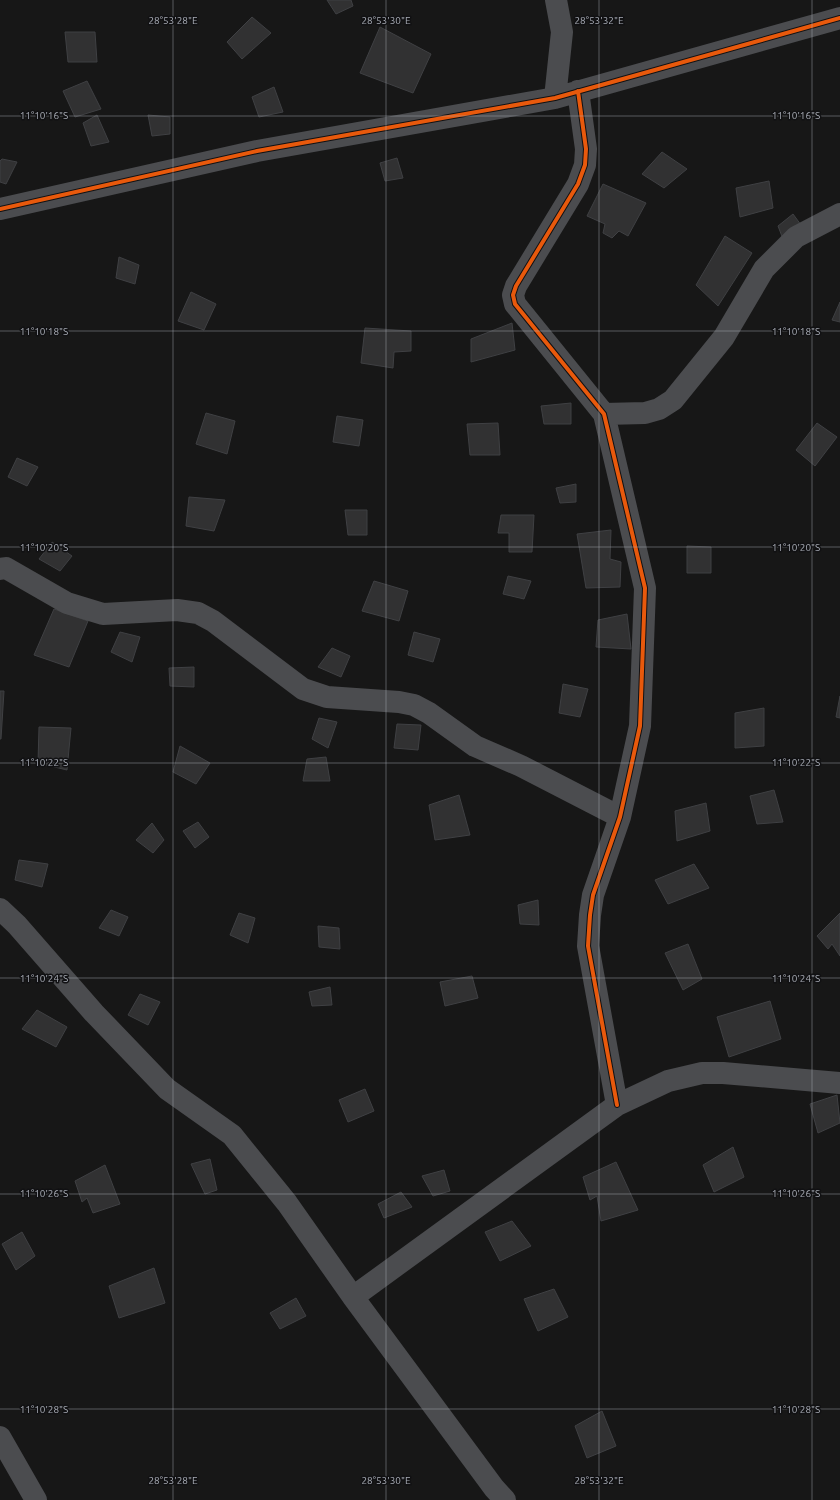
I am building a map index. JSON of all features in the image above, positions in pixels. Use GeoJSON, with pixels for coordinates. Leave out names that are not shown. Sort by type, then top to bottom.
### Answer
{"type":"FeatureCollection","features":[{"type":"Feature","properties":{"kind":"street"},"geometry":{"type":"LineString","coordinates":[[555,98],[562,32],[556,0]]}},
{"type":"Feature","properties":{"kind":"street"},"geometry":{"type":"LineString","coordinates":[[0,209],[257,151],[555,98],[578,90],[840,18]]}},
{"type":"Feature","properties":{"kind":"street"},"geometry":{"type":"LineString","coordinates":[[578,90],[586,149],[585,165],[578,184],[516,286],[513,295],[515,304],[604,414],[646,588],[640,726],[620,817],[593,895],[588,946],[617,1105]]}},
{"type":"Feature","properties":{"kind":"street"},"geometry":{"type":"LineString","coordinates":[[604,414],[646,413],[658,409],[674,400],[724,337],[764,269],[796,237],[840,214]]}},
{"type":"Feature","properties":{"kind":"street"},"geometry":{"type":"LineString","coordinates":[[0,569],[6,568],[67,603],[103,614],[177,610],[198,613],[213,621],[302,689],[327,697],[399,702],[414,705],[429,713],[475,746],[521,766],[620,817]]}},
{"type":"Feature","properties":{"kind":"street"},"geometry":{"type":"LineString","coordinates":[[0,909],[17,925],[94,1013],[167,1089],[232,1134],[287,1203],[353,1297],[494,1488],[506,1500]]}},
{"type":"Feature","properties":{"kind":"street"},"geometry":{"type":"LineString","coordinates":[[353,1297],[617,1105],[668,1081],[702,1073],[723,1073],[840,1083]]}},
{"type":"Feature","properties":{"kind":"street"},"geometry":{"type":"LineString","coordinates":[[0,1437],[36,1500]]}},
{"type":"Feature","properties":{"kind":"building"},"geometry":{"type":"Polygon","coordinates":[[[327,0],[351,0],[353,6],[336,14],[327,0]]]}},
{"type":"Feature","properties":{"kind":"building"},"geometry":{"type":"Polygon","coordinates":[[[252,17],[271,33],[242,59],[227,42],[252,17]]]}},
{"type":"Feature","properties":{"kind":"building"},"geometry":{"type":"Polygon","coordinates":[[[380,27],[431,54],[413,93],[360,73],[380,27]]]}},
{"type":"Feature","properties":{"kind":"building"},"geometry":{"type":"Polygon","coordinates":[[[65,32],[95,32],[97,62],[68,62],[65,32]]]}},
{"type":"Feature","properties":{"kind":"building"},"geometry":{"type":"Polygon","coordinates":[[[87,81],[101,109],[75,117],[63,91],[87,81]]]}},
{"type":"Feature","properties":{"kind":"building"},"geometry":{"type":"Polygon","coordinates":[[[274,87],[283,112],[259,117],[252,97],[274,87]]]}},
{"type":"Feature","properties":{"kind":"building"},"geometry":{"type":"Polygon","coordinates":[[[97,115],[109,142],[91,146],[83,123],[97,115]]]}},
{"type":"Feature","properties":{"kind":"building"},"geometry":{"type":"Polygon","coordinates":[[[148,115],[170,117],[170,134],[152,136],[148,115]]]}},
{"type":"Feature","properties":{"kind":"building"},"geometry":{"type":"Polygon","coordinates":[[[662,152],[687,169],[664,188],[642,174],[662,152]]]}},
{"type":"Feature","properties":{"kind":"building"},"geometry":{"type":"Polygon","coordinates":[[[397,158],[403,178],[385,181],[380,163],[397,158]]]}},
{"type":"Feature","properties":{"kind":"building"},"geometry":{"type":"Polygon","coordinates":[[[2,159],[17,162],[6,184],[0,182],[0,161],[2,159]]]}},
{"type":"Feature","properties":{"kind":"building"},"geometry":{"type":"Polygon","coordinates":[[[769,181],[773,208],[740,217],[736,188],[769,181]]]}},
{"type":"Feature","properties":{"kind":"building"},"geometry":{"type":"Polygon","coordinates":[[[603,184],[646,203],[628,236],[619,231],[612,238],[603,233],[605,224],[587,216],[603,184]]]}},
{"type":"Feature","properties":{"kind":"building"},"geometry":{"type":"Polygon","coordinates":[[[793,214],[804,229],[783,239],[778,226],[793,214]]]}},
{"type":"Feature","properties":{"kind":"building"},"geometry":{"type":"Polygon","coordinates":[[[725,236],[752,253],[718,306],[696,285],[725,236]]]}},
{"type":"Feature","properties":{"kind":"building"},"geometry":{"type":"Polygon","coordinates":[[[119,257],[139,265],[135,284],[116,278],[119,257]]]}},
{"type":"Feature","properties":{"kind":"building"},"geometry":{"type":"Polygon","coordinates":[[[191,292],[216,304],[204,330],[178,321],[191,292]]]}},
{"type":"Feature","properties":{"kind":"building"},"geometry":{"type":"Polygon","coordinates":[[[840,302],[840,322],[832,320],[840,302]]]}},
{"type":"Feature","properties":{"kind":"building"},"geometry":{"type":"Polygon","coordinates":[[[512,323],[515,350],[471,362],[471,339],[512,323]]]}},
{"type":"Feature","properties":{"kind":"building"},"geometry":{"type":"Polygon","coordinates":[[[365,328],[411,331],[411,351],[394,352],[393,368],[361,363],[365,328]]]}},
{"type":"Feature","properties":{"kind":"building"},"geometry":{"type":"Polygon","coordinates":[[[571,403],[571,424],[544,424],[541,406],[571,403]]]}},
{"type":"Feature","properties":{"kind":"building"},"geometry":{"type":"Polygon","coordinates":[[[206,413],[235,421],[227,454],[196,444],[206,413]]]}},
{"type":"Feature","properties":{"kind":"building"},"geometry":{"type":"Polygon","coordinates":[[[337,416],[363,420],[359,446],[333,442],[337,416]]]}},
{"type":"Feature","properties":{"kind":"building"},"geometry":{"type":"Polygon","coordinates":[[[498,423],[500,455],[470,455],[467,424],[498,423]]]}},
{"type":"Feature","properties":{"kind":"building"},"geometry":{"type":"Polygon","coordinates":[[[817,423],[837,437],[815,466],[796,450],[817,423]]]}},
{"type":"Feature","properties":{"kind":"building"},"geometry":{"type":"Polygon","coordinates":[[[17,458],[38,467],[27,486],[8,477],[17,458]]]}},
{"type":"Feature","properties":{"kind":"building"},"geometry":{"type":"Polygon","coordinates":[[[576,484],[576,502],[560,503],[556,488],[576,484]]]}},
{"type":"Feature","properties":{"kind":"building"},"geometry":{"type":"Polygon","coordinates":[[[189,497],[225,500],[214,531],[186,526],[189,497]]]}},
{"type":"Feature","properties":{"kind":"building"},"geometry":{"type":"Polygon","coordinates":[[[345,510],[367,510],[367,535],[348,535],[345,510]]]}},
{"type":"Feature","properties":{"kind":"building"},"geometry":{"type":"Polygon","coordinates":[[[501,515],[534,515],[532,552],[509,552],[509,533],[498,533],[501,515]]]}},
{"type":"Feature","properties":{"kind":"building"},"geometry":{"type":"Polygon","coordinates":[[[611,530],[610,559],[621,562],[620,587],[586,588],[577,534],[611,530]]]}},
{"type":"Feature","properties":{"kind":"building"},"geometry":{"type":"Polygon","coordinates":[[[52,542],[72,556],[60,571],[39,559],[52,542]]]}},
{"type":"Feature","properties":{"kind":"building"},"geometry":{"type":"Polygon","coordinates":[[[687,546],[711,547],[711,573],[687,573],[687,546]]]}},
{"type":"Feature","properties":{"kind":"building"},"geometry":{"type":"Polygon","coordinates":[[[508,576],[531,581],[524,599],[503,594],[508,576]]]}},
{"type":"Feature","properties":{"kind":"building"},"geometry":{"type":"Polygon","coordinates":[[[374,581],[408,591],[399,621],[362,611],[374,581]]]}},
{"type":"Feature","properties":{"kind":"building"},"geometry":{"type":"Polygon","coordinates":[[[54,609],[88,621],[69,667],[34,655],[54,609]]]}},
{"type":"Feature","properties":{"kind":"building"},"geometry":{"type":"Polygon","coordinates":[[[627,614],[631,649],[596,647],[598,620],[627,614]]]}},
{"type":"Feature","properties":{"kind":"building"},"geometry":{"type":"Polygon","coordinates":[[[120,632],[140,637],[132,662],[111,652],[120,632]]]}},
{"type":"Feature","properties":{"kind":"building"},"geometry":{"type":"Polygon","coordinates":[[[414,632],[440,639],[433,662],[408,655],[414,632]]]}},
{"type":"Feature","properties":{"kind":"building"},"geometry":{"type":"Polygon","coordinates":[[[332,648],[350,656],[341,677],[318,667],[332,648]]]}},
{"type":"Feature","properties":{"kind":"building"},"geometry":{"type":"Polygon","coordinates":[[[194,667],[194,687],[170,686],[169,668],[194,667]]]}},
{"type":"Feature","properties":{"kind":"building"},"geometry":{"type":"Polygon","coordinates":[[[563,684],[588,689],[580,717],[559,713],[563,684]]]}},
{"type":"Feature","properties":{"kind":"building"},"geometry":{"type":"Polygon","coordinates":[[[0,691],[4,691],[1,739],[0,739],[0,691]]]}},
{"type":"Feature","properties":{"kind":"building"},"geometry":{"type":"Polygon","coordinates":[[[840,696],[840,718],[836,717],[840,696]]]}},
{"type":"Feature","properties":{"kind":"building"},"geometry":{"type":"Polygon","coordinates":[[[764,708],[764,746],[735,748],[735,713],[764,708]]]}},
{"type":"Feature","properties":{"kind":"building"},"geometry":{"type":"Polygon","coordinates":[[[319,718],[337,722],[328,748],[312,739],[319,718]]]}},
{"type":"Feature","properties":{"kind":"building"},"geometry":{"type":"Polygon","coordinates":[[[397,724],[421,725],[418,750],[394,748],[397,724]]]}},
{"type":"Feature","properties":{"kind":"building"},"geometry":{"type":"Polygon","coordinates":[[[39,727],[71,728],[67,770],[38,763],[39,727]]]}},
{"type":"Feature","properties":{"kind":"building"},"geometry":{"type":"Polygon","coordinates":[[[180,746],[210,763],[196,784],[173,772],[180,746]]]}},
{"type":"Feature","properties":{"kind":"building"},"geometry":{"type":"Polygon","coordinates":[[[326,757],[330,781],[303,781],[307,759],[326,757]]]}},
{"type":"Feature","properties":{"kind":"building"},"geometry":{"type":"Polygon","coordinates":[[[774,790],[783,822],[757,824],[750,796],[774,790]]]}},
{"type":"Feature","properties":{"kind":"building"},"geometry":{"type":"Polygon","coordinates":[[[459,795],[470,835],[435,840],[429,805],[459,795]]]}},
{"type":"Feature","properties":{"kind":"building"},"geometry":{"type":"Polygon","coordinates":[[[706,803],[710,831],[677,841],[675,811],[706,803]]]}},
{"type":"Feature","properties":{"kind":"building"},"geometry":{"type":"Polygon","coordinates":[[[198,822],[209,837],[195,848],[183,831],[198,822]]]}},
{"type":"Feature","properties":{"kind":"building"},"geometry":{"type":"Polygon","coordinates":[[[152,823],[164,840],[153,853],[136,840],[152,823]]]}},
{"type":"Feature","properties":{"kind":"building"},"geometry":{"type":"Polygon","coordinates":[[[19,860],[48,864],[42,887],[15,880],[19,860]]]}},
{"type":"Feature","properties":{"kind":"building"},"geometry":{"type":"Polygon","coordinates":[[[694,864],[709,888],[668,904],[655,880],[694,864]]]}},
{"type":"Feature","properties":{"kind":"building"},"geometry":{"type":"Polygon","coordinates":[[[538,900],[539,925],[520,924],[518,905],[538,900]]]}},
{"type":"Feature","properties":{"kind":"building"},"geometry":{"type":"Polygon","coordinates":[[[111,910],[128,917],[119,936],[99,928],[111,910]]]}},
{"type":"Feature","properties":{"kind":"building"},"geometry":{"type":"Polygon","coordinates":[[[239,913],[255,918],[248,943],[230,935],[239,913]]]}},
{"type":"Feature","properties":{"kind":"building"},"geometry":{"type":"Polygon","coordinates":[[[840,913],[840,956],[832,944],[828,949],[817,936],[840,913]]]}},
{"type":"Feature","properties":{"kind":"building"},"geometry":{"type":"Polygon","coordinates":[[[318,926],[339,928],[340,949],[319,947],[318,926]]]}},
{"type":"Feature","properties":{"kind":"building"},"geometry":{"type":"Polygon","coordinates":[[[688,944],[702,979],[683,990],[665,953],[688,944]]]}},
{"type":"Feature","properties":{"kind":"building"},"geometry":{"type":"Polygon","coordinates":[[[472,976],[478,998],[445,1006],[440,982],[472,976]]]}},
{"type":"Feature","properties":{"kind":"building"},"geometry":{"type":"Polygon","coordinates":[[[330,987],[332,1005],[312,1006],[309,992],[330,987]]]}},
{"type":"Feature","properties":{"kind":"building"},"geometry":{"type":"Polygon","coordinates":[[[140,994],[160,1002],[148,1025],[128,1015],[140,994]]]}},
{"type":"Feature","properties":{"kind":"building"},"geometry":{"type":"Polygon","coordinates":[[[770,1001],[781,1039],[729,1057],[717,1017],[770,1001]]]}},
{"type":"Feature","properties":{"kind":"building"},"geometry":{"type":"Polygon","coordinates":[[[37,1010],[67,1027],[56,1047],[22,1029],[37,1010]]]}},
{"type":"Feature","properties":{"kind":"building"},"geometry":{"type":"Polygon","coordinates":[[[365,1089],[374,1111],[348,1122],[339,1100],[365,1089]]]}},
{"type":"Feature","properties":{"kind":"building"},"geometry":{"type":"Polygon","coordinates":[[[837,1095],[840,1123],[818,1133],[810,1104],[837,1095]]]}},
{"type":"Feature","properties":{"kind":"building"},"geometry":{"type":"Polygon","coordinates":[[[733,1147],[744,1177],[714,1192],[703,1165],[733,1147]]]}},
{"type":"Feature","properties":{"kind":"building"},"geometry":{"type":"Polygon","coordinates":[[[210,1159],[217,1190],[205,1194],[191,1164],[210,1159]]]}},
{"type":"Feature","properties":{"kind":"building"},"geometry":{"type":"Polygon","coordinates":[[[616,1162],[638,1210],[601,1221],[597,1196],[590,1200],[583,1177],[616,1162]]]}},
{"type":"Feature","properties":{"kind":"building"},"geometry":{"type":"Polygon","coordinates":[[[105,1165],[120,1204],[93,1213],[87,1198],[82,1202],[75,1181],[105,1165]]]}},
{"type":"Feature","properties":{"kind":"building"},"geometry":{"type":"Polygon","coordinates":[[[444,1170],[450,1191],[433,1196],[422,1176],[444,1170]]]}},
{"type":"Feature","properties":{"kind":"building"},"geometry":{"type":"Polygon","coordinates":[[[401,1192],[412,1207],[384,1218],[378,1204],[401,1192]]]}},
{"type":"Feature","properties":{"kind":"building"},"geometry":{"type":"Polygon","coordinates":[[[512,1221],[531,1246],[500,1261],[485,1232],[512,1221]]]}},
{"type":"Feature","properties":{"kind":"building"},"geometry":{"type":"Polygon","coordinates":[[[22,1232],[35,1256],[16,1270],[2,1244],[22,1232]]]}},
{"type":"Feature","properties":{"kind":"building"},"geometry":{"type":"Polygon","coordinates":[[[154,1268],[165,1303],[119,1318],[109,1286],[154,1268]]]}},
{"type":"Feature","properties":{"kind":"building"},"geometry":{"type":"Polygon","coordinates":[[[554,1289],[568,1317],[538,1331],[524,1299],[554,1289]]]}},
{"type":"Feature","properties":{"kind":"building"},"geometry":{"type":"Polygon","coordinates":[[[296,1298],[306,1316],[280,1329],[270,1313],[296,1298]]]}},
{"type":"Feature","properties":{"kind":"building"},"geometry":{"type":"Polygon","coordinates":[[[602,1411],[616,1446],[587,1458],[575,1426],[602,1411]]]}},
{"type":"Feature","properties":{"kind":"cycle path"},"geometry":{"type":"LineString","coordinates":[[0,209],[257,151],[555,98],[840,18]]}},
{"type":"Feature","properties":{"kind":"cycle path"},"geometry":{"type":"LineString","coordinates":[[578,91],[586,149],[585,165],[578,184],[516,286],[513,295],[515,304],[604,414],[645,588],[640,726],[620,817],[593,895],[588,946],[617,1105]]}}]}
